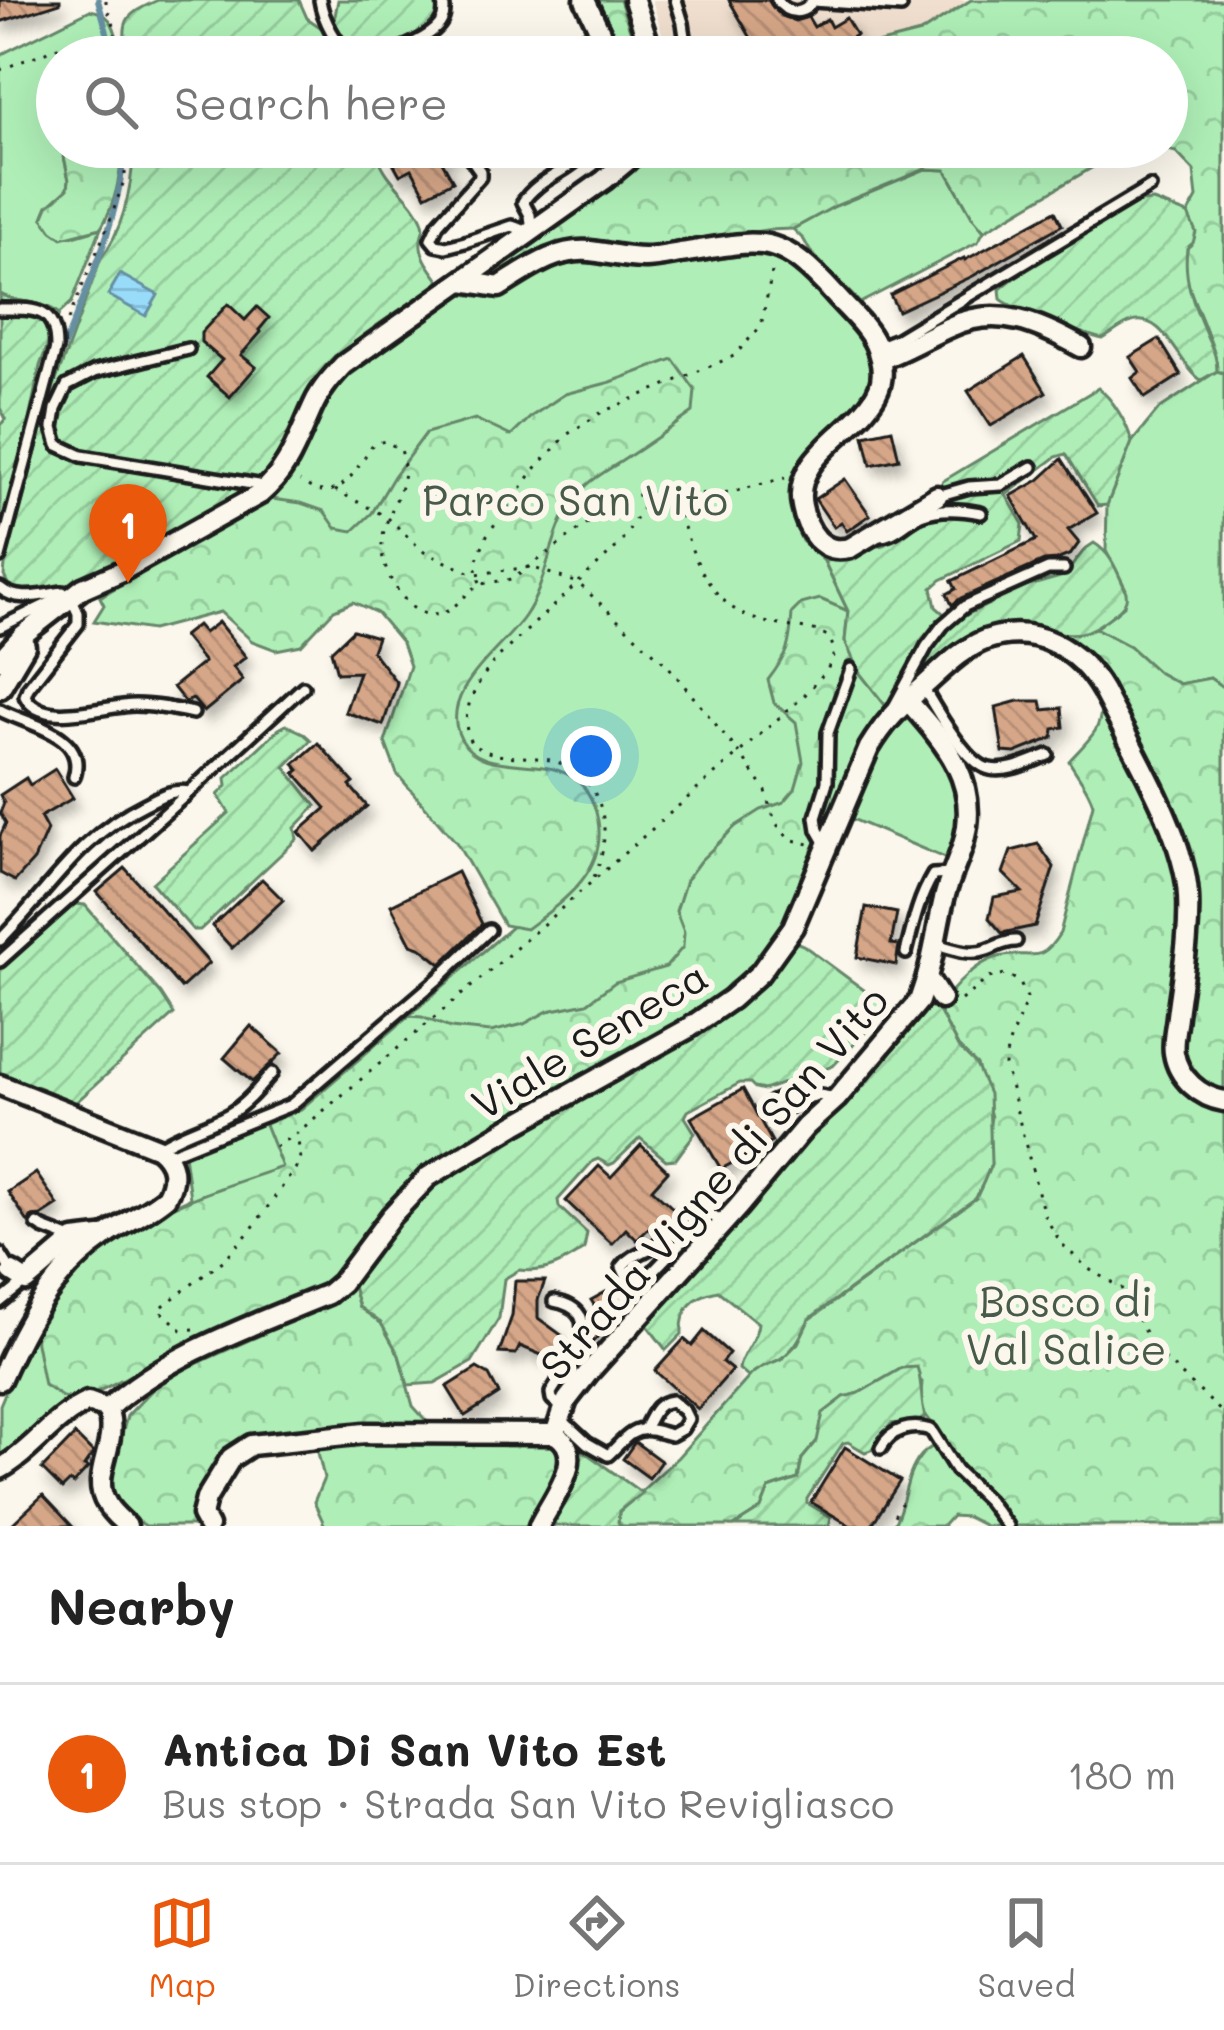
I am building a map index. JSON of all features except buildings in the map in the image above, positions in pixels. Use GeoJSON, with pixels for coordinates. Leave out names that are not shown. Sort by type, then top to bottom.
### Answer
{"type":"FeatureCollection","features":[{"type":"Feature","properties":{"kind":"street"},"geometry":{"type":"LineString","coordinates":[[585,0],[602,36]]}},
{"type":"Feature","properties":{"kind":"street"},"geometry":{"type":"LineString","coordinates":[[634,0],[646,36]]}},
{"type":"Feature","properties":{"kind":"street"},"geometry":{"type":"LineString","coordinates":[[0,659],[77,593],[270,486],[287,466],[316,400],[343,365],[619,168]]}},
{"type":"Feature","properties":{"kind":"street"},"geometry":{"type":"LineString","coordinates":[[463,280],[499,287],[556,254],[574,250],[645,258],[764,242],[790,252],[872,336],[882,376],[878,392],[807,471],[800,497],[813,535],[827,548],[850,548],[937,496]]}},
{"type":"Feature","properties":{"kind":"street"},"geometry":{"type":"LineString","coordinates":[[879,353],[923,342],[957,323],[985,317],[1036,323],[1081,347]]}},
{"type":"Feature","properties":{"kind":"street"},"geometry":{"type":"LineString","coordinates":[[0,688],[46,619]]}},
{"type":"Feature","properties":{"kind":"street","name":"Viale Seneca"},"geometry":{"type":"LineString","coordinates":[[0,1469],[25,1453],[71,1409],[88,1402],[107,1409],[127,1390],[220,1340],[328,1294],[428,1178],[731,1000],[760,973],[793,927],[869,748],[890,716],[949,662],[985,640],[1031,635],[1051,640],[1092,671],[1174,833],[1188,891],[1173,1052],[1181,1074],[1194,1088],[1224,1101]]}},
{"type":"Feature","properties":{"kind":"street","name":"Strada Vigne di San Vito"},"geometry":{"type":"LineString","coordinates":[[559,1420],[588,1373],[919,1001],[969,818],[958,766],[915,694]]}},
{"type":"Feature","properties":{"kind":"street","name":"Strada Vigne di San Vito"},"geometry":{"type":"LineString","coordinates":[[927,977],[941,999]]}},
{"type":"Feature","properties":{"kind":"street"},"geometry":{"type":"LineString","coordinates":[[0,1085],[162,1151],[173,1173],[166,1197],[85,1251],[40,1299],[0,1380]]}},
{"type":"Feature","properties":{"kind":"street"},"geometry":{"type":"LineString","coordinates":[[19,1276],[74,1240],[104,1236]]}},
{"type":"Feature","properties":{"kind":"street"},"geometry":{"type":"LineString","coordinates":[[107,1409],[112,1435],[101,1491],[127,1526]]}},
{"type":"Feature","properties":{"kind":"street"},"geometry":{"type":"LineString","coordinates":[[208,1526],[202,1515],[206,1499],[231,1458],[251,1445],[559,1420],[569,1446],[569,1466],[539,1526]]}},
{"type":"Feature","properties":{"kind":"lane"},"geometry":{"type":"LineString","coordinates":[[320,0],[336,36]]}},
{"type":"Feature","properties":{"kind":"lane"},"geometry":{"type":"LineString","coordinates":[[423,36],[440,26],[443,0]]}},
{"type":"Feature","properties":{"kind":"lane"},"geometry":{"type":"LineString","coordinates":[[676,0],[684,36]]}},
{"type":"Feature","properties":{"kind":"lane"},"geometry":{"type":"LineString","coordinates":[[777,0],[785,9],[798,12],[813,1],[901,8],[896,0]]}},
{"type":"Feature","properties":{"kind":"lane"},"geometry":{"type":"LineString","coordinates":[[478,168],[480,177],[438,224],[431,239],[436,245],[446,247],[512,226],[532,233],[523,202],[532,190],[570,168]]}},
{"type":"Feature","properties":{"kind":"lane"},"geometry":{"type":"LineString","coordinates":[[879,353],[1150,188]]}},
{"type":"Feature","properties":{"kind":"lane"},"geometry":{"type":"LineString","coordinates":[[0,309],[40,312],[52,320],[56,330],[56,348],[0,557]]}},
{"type":"Feature","properties":{"kind":"lane"},"geometry":{"type":"LineString","coordinates":[[188,349],[94,372],[67,386],[52,428],[58,445],[82,456],[270,486]]}},
{"type":"Feature","properties":{"kind":"lane"},"geometry":{"type":"LineString","coordinates":[[937,496],[1001,485],[1032,467]]}},
{"type":"Feature","properties":{"kind":"lane"},"geometry":{"type":"LineString","coordinates":[[872,535],[886,537],[926,513],[952,509],[981,513]]}},
{"type":"Feature","properties":{"kind":"lane"},"geometry":{"type":"LineString","coordinates":[[890,716],[926,646],[965,606],[1048,569],[1064,569]]}},
{"type":"Feature","properties":{"kind":"lane"},"geometry":{"type":"LineString","coordinates":[[0,588],[22,597],[77,593]]}},
{"type":"Feature","properties":{"kind":"lane"},"geometry":{"type":"LineString","coordinates":[[0,626],[77,593]]}},
{"type":"Feature","properties":{"kind":"lane"},"geometry":{"type":"LineString","coordinates":[[77,593],[79,624],[28,688],[29,705],[58,713],[134,705],[194,713]]}},
{"type":"Feature","properties":{"kind":"lane"},"geometry":{"type":"LineString","coordinates":[[828,848],[816,817],[826,782],[828,733],[851,669]]}},
{"type":"Feature","properties":{"kind":"lane"},"geometry":{"type":"LineString","coordinates":[[0,961],[303,687]]}},
{"type":"Feature","properties":{"kind":"lane"},"geometry":{"type":"LineString","coordinates":[[915,694],[986,769],[1003,770],[1048,755]]}},
{"type":"Feature","properties":{"kind":"lane"},"geometry":{"type":"LineString","coordinates":[[0,710],[50,731],[67,744],[76,758],[74,777]]}},
{"type":"Feature","properties":{"kind":"lane"},"geometry":{"type":"LineString","coordinates":[[0,940],[42,896],[66,862],[104,828],[175,790],[189,792]]}},
{"type":"Feature","properties":{"kind":"lane"},"geometry":{"type":"LineString","coordinates":[[906,953],[920,899],[933,875],[952,874]]}},
{"type":"Feature","properties":{"kind":"lane"},"geometry":{"type":"LineString","coordinates":[[162,1151],[291,1105],[489,930]]}},
{"type":"Feature","properties":{"kind":"lane"},"geometry":{"type":"LineString","coordinates":[[936,944],[969,953],[1016,940]]}},
{"type":"Feature","properties":{"kind":"lane"},"geometry":{"type":"LineString","coordinates":[[162,1151],[170,1140],[230,1114],[272,1073]]}},
{"type":"Feature","properties":{"kind":"lane"},"geometry":{"type":"LineString","coordinates":[[799,1090],[772,1102],[772,1110],[819,1095],[837,1098]]}},
{"type":"Feature","properties":{"kind":"lane"},"geometry":{"type":"LineString","coordinates":[[665,1239],[652,1250],[628,1258],[622,1267],[627,1278],[636,1283],[645,1280],[701,1216],[707,1213],[723,1222]]}},
{"type":"Feature","properties":{"kind":"lane"},"geometry":{"type":"LineString","coordinates":[[38,1224],[74,1240]]}},
{"type":"Feature","properties":{"kind":"lane"},"geometry":{"type":"LineString","coordinates":[[0,1253],[19,1276],[0,1303]]}},
{"type":"Feature","properties":{"kind":"lane"},"geometry":{"type":"LineString","coordinates":[[554,1301],[575,1307],[584,1322],[570,1364],[551,1393],[559,1420],[608,1455],[622,1439],[644,1429],[671,1436],[688,1419],[672,1401],[662,1402],[644,1429]]}},
{"type":"Feature","properties":{"kind":"lane"},"geometry":{"type":"LineString","coordinates":[[880,1448],[893,1432],[931,1430],[956,1470],[1007,1526]]}},
{"type":"Feature","properties":{"kind":"path"},"geometry":{"type":"LineString","coordinates":[[106,0],[116,36]]}},
{"type":"Feature","properties":{"kind":"path"},"geometry":{"type":"LineString","coordinates":[[0,70],[36,56]]}},
{"type":"Feature","properties":{"kind":"path"},"geometry":{"type":"LineString","coordinates":[[56,348],[109,223],[124,168]]}},
{"type":"Feature","properties":{"kind":"path"},"geometry":{"type":"LineString","coordinates":[[481,584],[476,574],[478,559],[488,535],[535,469],[568,434],[602,412],[712,367],[743,348],[760,326],[777,247]]}},
{"type":"Feature","properties":{"kind":"path"},"geometry":{"type":"LineString","coordinates":[[334,490],[354,476],[373,444],[385,441],[401,450],[404,482],[386,518],[382,553],[400,593],[412,608],[428,615],[443,614],[481,584],[514,578],[624,497],[732,492],[807,471]]}},
{"type":"Feature","properties":{"kind":"path"},"geometry":{"type":"LineString","coordinates":[[298,479],[311,490],[334,490],[386,518],[424,552],[476,574],[531,567],[578,583],[668,666],[766,790],[776,822],[789,838],[828,848]]}},
{"type":"Feature","properties":{"kind":"path"},"geometry":{"type":"LineString","coordinates":[[591,883],[606,844],[592,789],[579,774],[553,761],[495,754],[472,745],[464,731],[467,709],[478,682],[495,660],[621,543],[651,493]]}},
{"type":"Feature","properties":{"kind":"path"},"geometry":{"type":"LineString","coordinates":[[274,1148],[591,883],[740,754],[827,670],[833,656],[828,637],[819,631],[751,618],[727,602],[695,562],[675,495]]}},
{"type":"Feature","properties":{"kind":"path"},"geometry":{"type":"LineString","coordinates":[[941,999],[954,1005],[989,978],[1004,974],[1019,981],[1027,998],[1006,1047],[1005,1066],[1044,1215],[1061,1243],[1087,1268],[1121,1288],[1154,1349],[1224,1414]]}},
{"type":"Feature","properties":{"kind":"path"},"geometry":{"type":"LineString","coordinates":[[220,1340],[210,1328],[182,1330],[159,1309],[224,1259],[251,1230],[298,1165],[297,1133]]}},
{"type":"Feature","properties":{"kind":"path"},"geometry":{"type":"LineString","coordinates":[[888,1526],[901,1504],[896,1496]]}},
{"type":"Feature","properties":{"kind":"shaded area"},"geometry":{"type":"Polygon","coordinates":[[[652,0],[971,0],[908,36],[663,36],[652,0]]]}},
{"type":"Feature","properties":{"kind":"green space"},"geometry":{"type":"Polygon","coordinates":[[[158,0],[299,0],[307,18],[328,36],[125,36],[125,26],[138,10],[158,0]]]}},
{"type":"Feature","properties":{"kind":"green space"},"geometry":{"type":"Polygon","coordinates":[[[338,0],[439,0],[434,24],[411,36],[343,36],[334,21],[338,0]]]}},
{"type":"Feature","properties":{"kind":"green space"},"geometry":{"type":"Polygon","coordinates":[[[592,0],[620,0],[632,36],[610,36],[592,0]]]}},
{"type":"Feature","properties":{"kind":"green space"},"geometry":{"type":"Polygon","coordinates":[[[971,0],[1224,0],[1224,373],[1217,371],[1186,272],[1188,214],[1197,198],[1194,171],[1188,165],[1188,36],[908,36],[971,0]]]}},
{"type":"Feature","properties":{"kind":"green space"},"geometry":{"type":"Polygon","coordinates":[[[90,10],[110,20],[117,36],[38,36],[90,10]]]}},
{"type":"Feature","properties":{"kind":"green space"},"geometry":{"type":"Polygon","coordinates":[[[590,27],[594,36],[569,36],[590,27]]]}},
{"type":"Feature","properties":{"kind":"green space"},"geometry":{"type":"Polygon","coordinates":[[[36,37],[36,168],[66,168],[69,180],[68,189],[48,206],[43,218],[74,236],[101,228],[72,302],[59,314],[0,294],[0,55],[36,37]]]}},
{"type":"Feature","properties":{"kind":"green space"},"geometry":{"type":"Polygon","coordinates":[[[66,168],[120,168],[101,228],[62,238],[43,218],[48,206],[68,188],[66,168]]]}},
{"type":"Feature","properties":{"kind":"green space"},"geometry":{"type":"Polygon","coordinates":[[[132,168],[384,168],[422,220],[422,252],[441,283],[374,328],[328,368],[306,397],[280,451],[250,488],[66,589],[18,589],[8,584],[5,565],[54,386],[129,191],[132,168]]]}},
{"type":"Feature","properties":{"kind":"green space"},"geometry":{"type":"Polygon","coordinates":[[[637,168],[1092,168],[984,231],[946,170],[925,169],[793,229],[663,248],[557,242],[499,279],[488,281],[487,275],[637,168]]]}},
{"type":"Feature","properties":{"kind":"green space"},"geometry":{"type":"Polygon","coordinates":[[[925,169],[946,170],[984,231],[978,242],[860,303],[793,229],[925,169]]]}},
{"type":"Feature","properties":{"kind":"green space"},"geometry":{"type":"Polygon","coordinates":[[[1153,201],[1188,214],[1196,232],[1187,248],[1188,281],[1217,371],[1201,380],[1152,324],[1129,323],[1103,339],[1001,299],[1000,289],[1014,278],[1139,202],[1153,201]]]}},
{"type":"Feature","properties":{"kind":"green space","name":"Parco San Vito"},"geometry":{"type":"Polygon","coordinates":[[[758,253],[782,259],[824,298],[849,324],[872,360],[867,389],[800,462],[793,486],[795,524],[802,541],[824,561],[848,611],[865,738],[802,886],[524,1110],[424,1169],[332,1278],[51,1415],[12,1453],[0,1458],[0,1405],[33,1327],[147,1218],[190,1198],[184,1154],[301,1109],[514,925],[397,621],[350,581],[100,597],[272,498],[299,466],[333,392],[346,378],[463,294],[505,295],[533,276],[571,261],[647,270],[758,253]]]}},
{"type":"Feature","properties":{"kind":"green space"},"geometry":{"type":"Polygon","coordinates":[[[0,294],[59,314],[40,366],[0,530],[0,425],[6,419],[0,408],[0,294]]]}},
{"type":"Feature","properties":{"kind":"green space"},"geometry":{"type":"Polygon","coordinates":[[[673,359],[695,390],[693,412],[596,478],[575,498],[525,616],[475,672],[457,705],[461,739],[474,754],[492,761],[555,769],[574,778],[589,794],[598,821],[596,856],[589,870],[567,896],[526,929],[504,925],[456,842],[397,774],[385,742],[410,666],[402,643],[377,613],[353,602],[334,610],[301,645],[276,650],[252,641],[220,612],[152,630],[94,621],[104,605],[100,597],[245,511],[272,499],[301,503],[324,511],[336,528],[353,531],[372,513],[426,433],[475,419],[511,436],[565,394],[673,359]]]}},
{"type":"Feature","properties":{"kind":"green space"},"geometry":{"type":"Polygon","coordinates":[[[1217,371],[1224,373],[1224,688],[1210,678],[1179,684],[1129,646],[1095,628],[1124,606],[1126,589],[1106,551],[1107,505],[1132,442],[1159,409],[1217,371]]]}},
{"type":"Feature","properties":{"kind":"green space"},"geometry":{"type":"Polygon","coordinates":[[[1098,388],[1119,412],[1132,442],[1107,505],[1098,506],[1066,454],[1056,457],[1006,495],[1023,524],[1021,541],[932,588],[936,607],[960,618],[1025,587],[1064,576],[1094,543],[1117,570],[1126,592],[1124,603],[1098,626],[1080,633],[1002,628],[889,710],[859,672],[845,641],[848,611],[824,561],[840,559],[861,546],[882,546],[938,517],[943,481],[1098,388]]]}},
{"type":"Feature","properties":{"kind":"green space"},"geometry":{"type":"Polygon","coordinates":[[[820,599],[848,611],[845,641],[859,672],[889,710],[858,751],[780,933],[748,972],[695,1014],[424,1169],[332,1278],[317,1288],[80,1400],[62,1397],[44,1385],[33,1327],[82,1265],[110,1242],[173,1206],[282,1167],[265,1124],[301,1109],[409,1016],[450,1028],[491,1032],[524,1024],[548,1011],[587,1003],[615,982],[666,967],[683,947],[684,932],[676,911],[686,880],[736,826],[784,802],[795,789],[803,762],[796,722],[774,703],[768,680],[787,649],[792,613],[801,604],[820,599]]]}},
{"type":"Feature","properties":{"kind":"green space","name":"Bosco di Val Salice"},"geometry":{"type":"Polygon","coordinates":[[[1095,628],[1129,646],[1179,684],[1210,678],[1224,688],[1224,1526],[985,1526],[952,1516],[943,1526],[893,1526],[915,1465],[944,1436],[924,1412],[922,1382],[902,1368],[844,1397],[802,1459],[798,1479],[769,1489],[761,1509],[734,1526],[621,1526],[619,1512],[678,1457],[758,1367],[782,1359],[798,1343],[809,1320],[976,1198],[991,1164],[991,1117],[977,1065],[958,1047],[938,1009],[975,969],[994,958],[1041,953],[1060,933],[1093,804],[1069,761],[1095,731],[1100,705],[1078,670],[1046,646],[1051,630],[1077,634],[1095,628]]]}},
{"type":"Feature","properties":{"kind":"green space"},"geometry":{"type":"Polygon","coordinates":[[[907,713],[937,750],[959,793],[962,823],[949,860],[852,819],[877,749],[907,713]]]}},
{"type":"Feature","properties":{"kind":"green space"},"geometry":{"type":"Polygon","coordinates":[[[286,725],[311,740],[285,767],[316,806],[295,828],[297,839],[200,930],[193,930],[152,883],[229,813],[218,795],[227,786],[226,778],[286,725]]]}},
{"type":"Feature","properties":{"kind":"green space"},"geometry":{"type":"Polygon","coordinates":[[[75,904],[85,905],[174,1014],[73,1105],[0,1077],[0,967],[75,904]]]}},
{"type":"Feature","properties":{"kind":"green space"},"geometry":{"type":"Polygon","coordinates":[[[793,941],[879,1001],[885,1012],[833,1066],[764,1090],[740,1083],[688,1111],[685,1117],[695,1133],[676,1159],[666,1160],[640,1138],[614,1163],[593,1161],[558,1200],[559,1207],[587,1233],[584,1249],[553,1266],[519,1270],[504,1279],[499,1318],[472,1362],[435,1383],[408,1385],[399,1355],[381,1323],[359,1307],[353,1286],[415,1202],[451,1171],[709,1026],[755,988],[793,941]]]}},
{"type":"Feature","properties":{"kind":"green space"},"geometry":{"type":"Polygon","coordinates":[[[928,1005],[938,1009],[958,1047],[976,1065],[989,1094],[991,1164],[976,1198],[809,1319],[788,1353],[748,1377],[739,1369],[758,1323],[718,1291],[690,1305],[682,1334],[666,1350],[644,1321],[828,1122],[928,1005]]]}},
{"type":"Feature","properties":{"kind":"green space"},"geometry":{"type":"Polygon","coordinates":[[[353,1286],[359,1307],[381,1323],[399,1355],[413,1406],[430,1425],[258,1434],[230,1449],[202,1485],[194,1511],[200,1526],[146,1526],[112,1500],[109,1482],[127,1416],[153,1389],[185,1369],[334,1302],[353,1286]]]}},
{"type":"Feature","properties":{"kind":"green space"},"geometry":{"type":"Polygon","coordinates":[[[917,1367],[925,1417],[891,1424],[865,1452],[843,1443],[807,1499],[831,1517],[829,1526],[734,1526],[761,1509],[769,1489],[798,1479],[802,1459],[817,1441],[823,1413],[902,1368],[917,1367]]]}},
{"type":"Feature","properties":{"kind":"green space"},"geometry":{"type":"Polygon","coordinates":[[[552,1441],[565,1455],[535,1526],[325,1526],[314,1502],[324,1478],[316,1444],[552,1441]]]}},
{"type":"Feature","properties":{"kind":"green space"},"geometry":{"type":"Polygon","coordinates":[[[575,1445],[642,1493],[619,1511],[621,1526],[543,1526],[577,1454],[575,1445]]]}},
{"type":"Feature","properties":{"kind":"water"},"geometry":{"type":"Polygon","coordinates":[[[120,274],[158,295],[146,316],[108,295],[120,274]]]}},
{"type":"Feature","properties":{"kind":"waterway"},"geometry":{"type":"LineString","coordinates":[[98,0],[108,36]]}},
{"type":"Feature","properties":{"kind":"waterway"},"geometry":{"type":"LineString","coordinates":[[61,353],[110,225],[122,168]]}},
{"type":"Feature","properties":{"kind":"place","name":"Antica Di San Vito Est"},"geometry":{"type":"Point","coordinates":[128,583]}}]}
